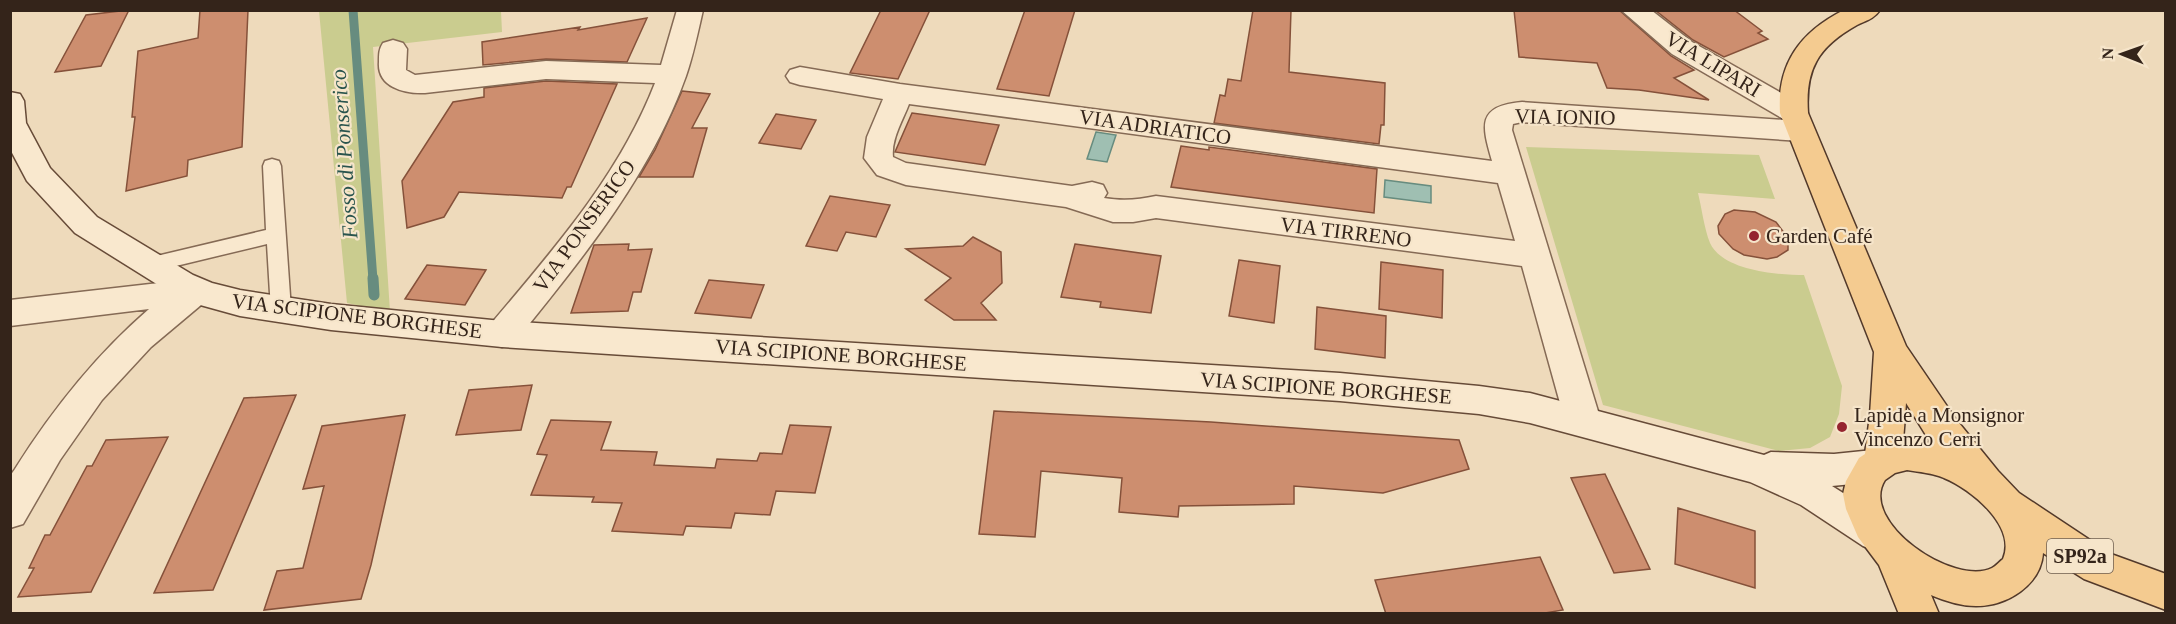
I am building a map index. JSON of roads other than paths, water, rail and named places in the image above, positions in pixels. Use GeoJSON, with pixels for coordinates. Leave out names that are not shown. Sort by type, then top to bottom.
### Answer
{"type":"FeatureCollection","features":[{"type":"Feature","properties":{"kind":"main road"},"geometry":{"type":"LineString","coordinates":[[1867,10],[1829,32],[1805,54],[1792,84],[1797,122],[1891,352],[1942,429],[2018,522],[2025,543],[2023,562],[2012,577],[1985,600],[1976,588],[1956,586],[1934,579],[1913,568],[1885,544]]}},
{"type":"Feature","properties":{"kind":"main road"},"geometry":{"type":"LineString","coordinates":[[1878,463],[1888,415],[1891,352]]}},
{"type":"Feature","properties":{"kind":"main road"},"geometry":{"type":"LineString","coordinates":[[1919,614],[1885,544],[1867,518],[1862,503],[1861,489],[1865,476],[1878,463],[1907,455],[1938,459],[1963,469],[1995,492]]}},
{"type":"Feature","properties":{"kind":"main road","name":"SP92a"},"geometry":{"type":"LineString","coordinates":[[1995,492],[2062,544],[2098,567],[2166,592]]}},
{"type":"Feature","properties":{"kind":"street","name":"VIA PONSERICO"},"geometry":{"type":"LineString","coordinates":[[502,334],[612,196],[641,148],[673,75],[690,10]]}},
{"type":"Feature","properties":{"kind":"street","name":"VIA LIPARI"},"geometry":{"type":"LineString","coordinates":[[1634,10],[1682,48],[1797,122]]}},
{"type":"Feature","properties":{"kind":"street"},"geometry":{"type":"LineString","coordinates":[[393,49],[392,72],[408,84],[546,70],[673,75]]}},
{"type":"Feature","properties":{"kind":"street","name":"VIA ADRIATICO"},"geometry":{"type":"LineString","coordinates":[[800,76],[900,93],[1511,174]]}},
{"type":"Feature","properties":{"kind":"street","name":"VIA TIRRENO"},"geometry":{"type":"LineString","coordinates":[[900,93],[876,149],[879,159],[888,168],[906,174],[1072,197],[1098,209],[1112,212],[1156,207],[1536,256]]}},
{"type":"Feature","properties":{"kind":"street","name":"VIA SCIPIONE BORGHESE"},"geometry":{"type":"LineString","coordinates":[[10,102],[12,123],[38,174],[86,225],[195,291],[232,301],[281,310],[502,334],[1359,388],[1479,400],[1583,421],[1757,468],[1814,494],[1885,544]]}},
{"type":"Feature","properties":{"kind":"street","name":"VIA IONIO"},"geometry":{"type":"LineString","coordinates":[[1583,421],[1498,125],[1503,116],[1516,112],[1797,122]]}},
{"type":"Feature","properties":{"kind":"street"},"geometry":{"type":"LineString","coordinates":[[10,313],[195,291]]}},
{"type":"Feature","properties":{"kind":"street"},"geometry":{"type":"LineString","coordinates":[[10,512],[52,440],[103,374],[159,318],[195,291]]}},
{"type":"Feature","properties":{"kind":"street","name":"VIA SCIPIONE BORGHESE"},"geometry":{"type":"LineString","coordinates":[[1757,468],[1834,470],[1878,463]]}},
{"type":"Feature","properties":{"kind":"lane"},"geometry":{"type":"LineString","coordinates":[[272,166],[281,310]]}},
{"type":"Feature","properties":{"kind":"lane"},"geometry":{"type":"LineString","coordinates":[[151,264],[276,235]]}},
{"type":"Feature","properties":{"kind":"waterway","name":"Fosso di Ponserico"},"geometry":{"type":"LineString","coordinates":[[353,10],[373,280]]}},
{"type":"Feature","properties":{"kind":"waterway","name":"Fosso di Ponserico"},"geometry":{"type":"LineString","coordinates":[[373,278],[374,295]]}},
{"type":"Feature","properties":{"kind":"place","name":"Garden Café"},"geometry":{"type":"Point","coordinates":[1754,236]}},
{"type":"Feature","properties":{"kind":"place","name":"Lapide a Monsignor Vincenzo Cerri"},"geometry":{"type":"Point","coordinates":[1842,427]}}]}
